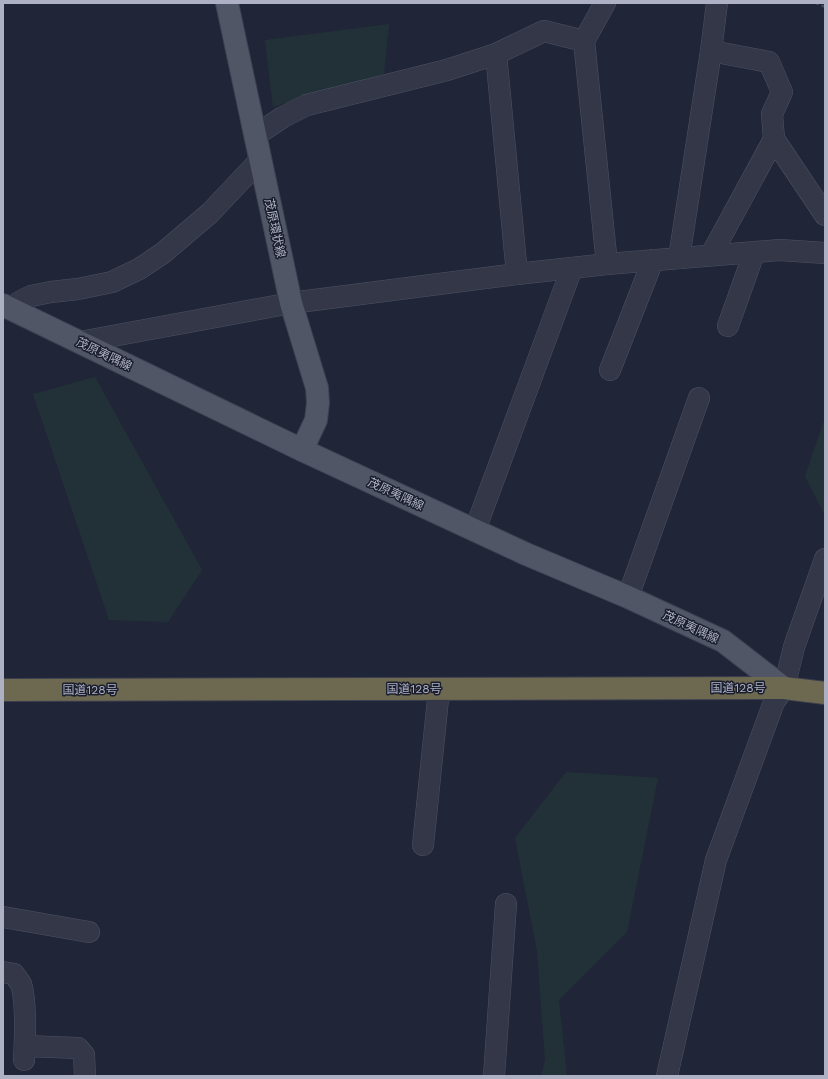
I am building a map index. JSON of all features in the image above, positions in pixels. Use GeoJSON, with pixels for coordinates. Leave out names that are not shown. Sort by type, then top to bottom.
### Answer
{"type":"FeatureCollection","features":[{"type":"Feature","properties":{"kind":"highway","name":"国道128号"},"geometry":{"type":"LineString","coordinates":[[3,690],[784,688],[825,693]]}},
{"type":"Feature","properties":{"kind":"main road","name":"茂原環状線"},"geometry":{"type":"LineString","coordinates":[[227,3],[291,303],[317,388],[318,403],[316,420],[302,450]]}},
{"type":"Feature","properties":{"kind":"main road","name":"茂原夷隅線"},"geometry":{"type":"LineString","coordinates":[[9,307],[302,450],[526,554],[628,597],[723,641],[784,688]]}},
{"type":"Feature","properties":{"kind":"street"},"geometry":{"type":"LineString","coordinates":[[605,3],[584,41],[606,264]]}},
{"type":"Feature","properties":{"kind":"street"},"geometry":{"type":"LineString","coordinates":[[680,258],[717,3]]}},
{"type":"Feature","properties":{"kind":"street"},"geometry":{"type":"LineString","coordinates":[[256,135],[283,117],[307,105],[447,70],[496,54],[544,31],[584,41]]}},
{"type":"Feature","properties":{"kind":"street"},"geometry":{"type":"LineString","coordinates":[[711,50],[769,62],[782,92],[772,114],[774,139],[825,215]]}},
{"type":"Feature","properties":{"kind":"street"},"geometry":{"type":"LineString","coordinates":[[496,54],[517,274]]}},
{"type":"Feature","properties":{"kind":"street"},"geometry":{"type":"LineString","coordinates":[[711,255],[774,139]]}},
{"type":"Feature","properties":{"kind":"street"},"geometry":{"type":"LineString","coordinates":[[9,307],[32,296],[112,282],[139,270],[163,253],[210,213],[261,159]]}},
{"type":"Feature","properties":{"kind":"street"},"geometry":{"type":"LineString","coordinates":[[80,342],[291,303],[517,274],[606,264],[780,250],[825,253]]}},
{"type":"Feature","properties":{"kind":"street"},"geometry":{"type":"LineString","coordinates":[[728,326],[754,253]]}},
{"type":"Feature","properties":{"kind":"street"},"geometry":{"type":"LineString","coordinates":[[610,370],[653,260]]}},
{"type":"Feature","properties":{"kind":"street"},"geometry":{"type":"LineString","coordinates":[[474,530],[572,268]]}},
{"type":"Feature","properties":{"kind":"street"},"geometry":{"type":"LineString","coordinates":[[628,597],[699,398]]}},
{"type":"Feature","properties":{"kind":"street"},"geometry":{"type":"LineString","coordinates":[[668,1076],[716,860],[774,702],[784,688],[794,647],[825,559]]}},
{"type":"Feature","properties":{"kind":"street"},"geometry":{"type":"LineString","coordinates":[[422,845],[438,699],[442,689]]}},
{"type":"Feature","properties":{"kind":"street"},"geometry":{"type":"LineString","coordinates":[[494,1076],[506,904]]}},
{"type":"Feature","properties":{"kind":"street"},"geometry":{"type":"LineString","coordinates":[[3,917],[90,932]]}},
{"type":"Feature","properties":{"kind":"street"},"geometry":{"type":"LineString","coordinates":[[3,972],[14,974],[20,983],[24,1000],[24,1053],[78,1048],[84,1056],[85,1076]]}},
{"type":"Feature","properties":{"kind":"path"},"geometry":{"type":"LineString","coordinates":[[816,3],[825,8]]}},
{"type":"Feature","properties":{"kind":"shaded area"},"geometry":{"type":"Polygon","coordinates":[[[389,24],[384,74],[273,107],[265,40],[389,24]]]}},
{"type":"Feature","properties":{"kind":"shaded area"},"geometry":{"type":"Polygon","coordinates":[[[95,377],[202,570],[168,622],[109,620],[33,394],[95,377]]]}},
{"type":"Feature","properties":{"kind":"shaded area"},"geometry":{"type":"Polygon","coordinates":[[[825,418],[825,511],[823,512],[805,476],[825,418]]]}},
{"type":"Feature","properties":{"kind":"shaded area"},"geometry":{"type":"Polygon","coordinates":[[[566,772],[658,778],[627,932],[559,1000],[567,1076],[541,1076],[545,1060],[537,951],[515,838],[566,772]]]}}]}
